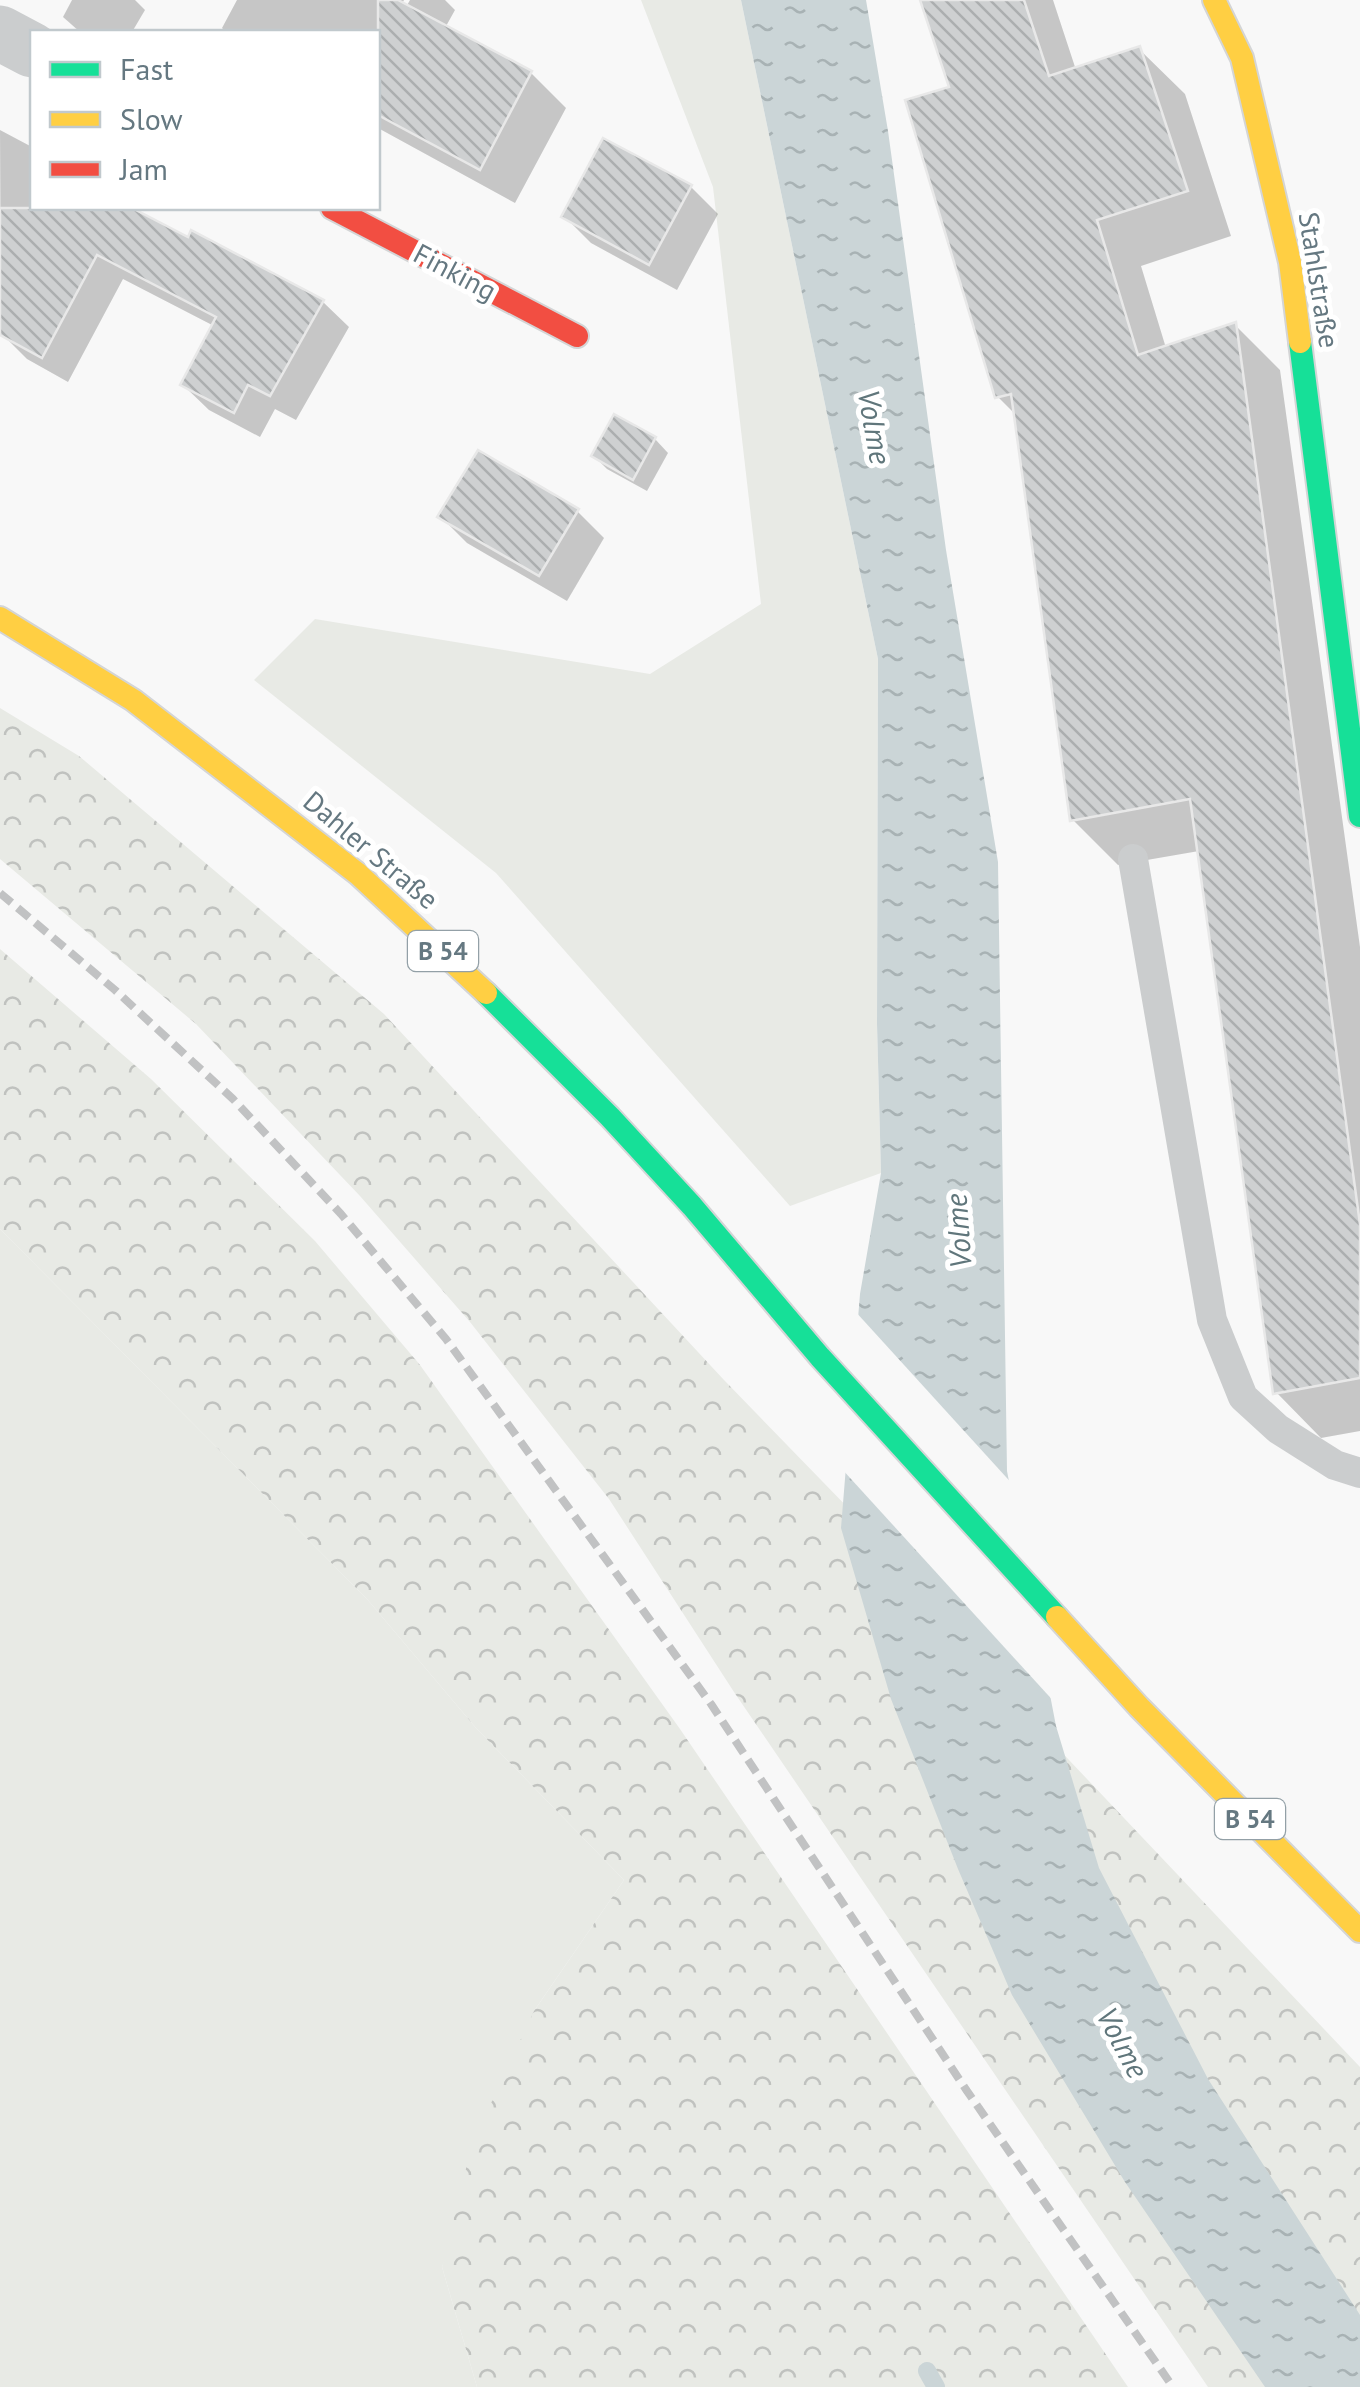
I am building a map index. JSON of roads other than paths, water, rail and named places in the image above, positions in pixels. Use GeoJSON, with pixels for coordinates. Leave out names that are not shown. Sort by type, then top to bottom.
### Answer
{"type":"FeatureCollection","features":[{"type":"Feature","properties":{"kind":"main road","name":"Stahlstraße"},"geometry":{"type":"LineString","coordinates":[[1214,0],[1242,58],[1290,262],[1360,816]]}},
{"type":"Feature","properties":{"kind":"main road","name":"Finking"},"geometry":{"type":"LineString","coordinates":[[336,210],[577,336]]}},
{"type":"Feature","properties":{"kind":"main road","name":"Dahler Straße"},"geometry":{"type":"LineString","coordinates":[[0,618],[134,700],[358,874],[425,934],[610,1116],[820,1357],[1140,1707],[1360,1931]]}},
{"type":"Feature","properties":{"kind":"street"},"geometry":{"type":"LineString","coordinates":[[0,32],[30,49]]}},
{"type":"Feature","properties":{"kind":"lane"},"geometry":{"type":"LineString","coordinates":[[1133,859],[1212,1320],[1244,1397],[1278,1430],[1335,1465],[1360,1472]]}},
{"type":"Feature","properties":{"kind":"water","name":"Volme"},"geometry":{"type":"Polygon","coordinates":[[[741,0],[866,0],[946,550],[998,862],[1007,1471],[1056,1726],[1099,1868],[1208,2079],[1360,2315],[1360,2387],[1265,2387],[1125,2182],[1012,1995],[891,1699],[841,1528],[860,1294],[881,1173],[877,1024],[878,659],[741,0]]]}},
{"type":"Feature","properties":{"kind":"waterway"},"geometry":{"type":"LineString","coordinates":[[927,2371],[936,2387]]}},
{"type":"Feature","properties":{"kind":"railway"},"geometry":{"type":"LineString","coordinates":[[0,893],[115,990],[233,1099],[341,1214],[446,1339],[711,1704],[967,2091],[1173,2387]]}}]}
